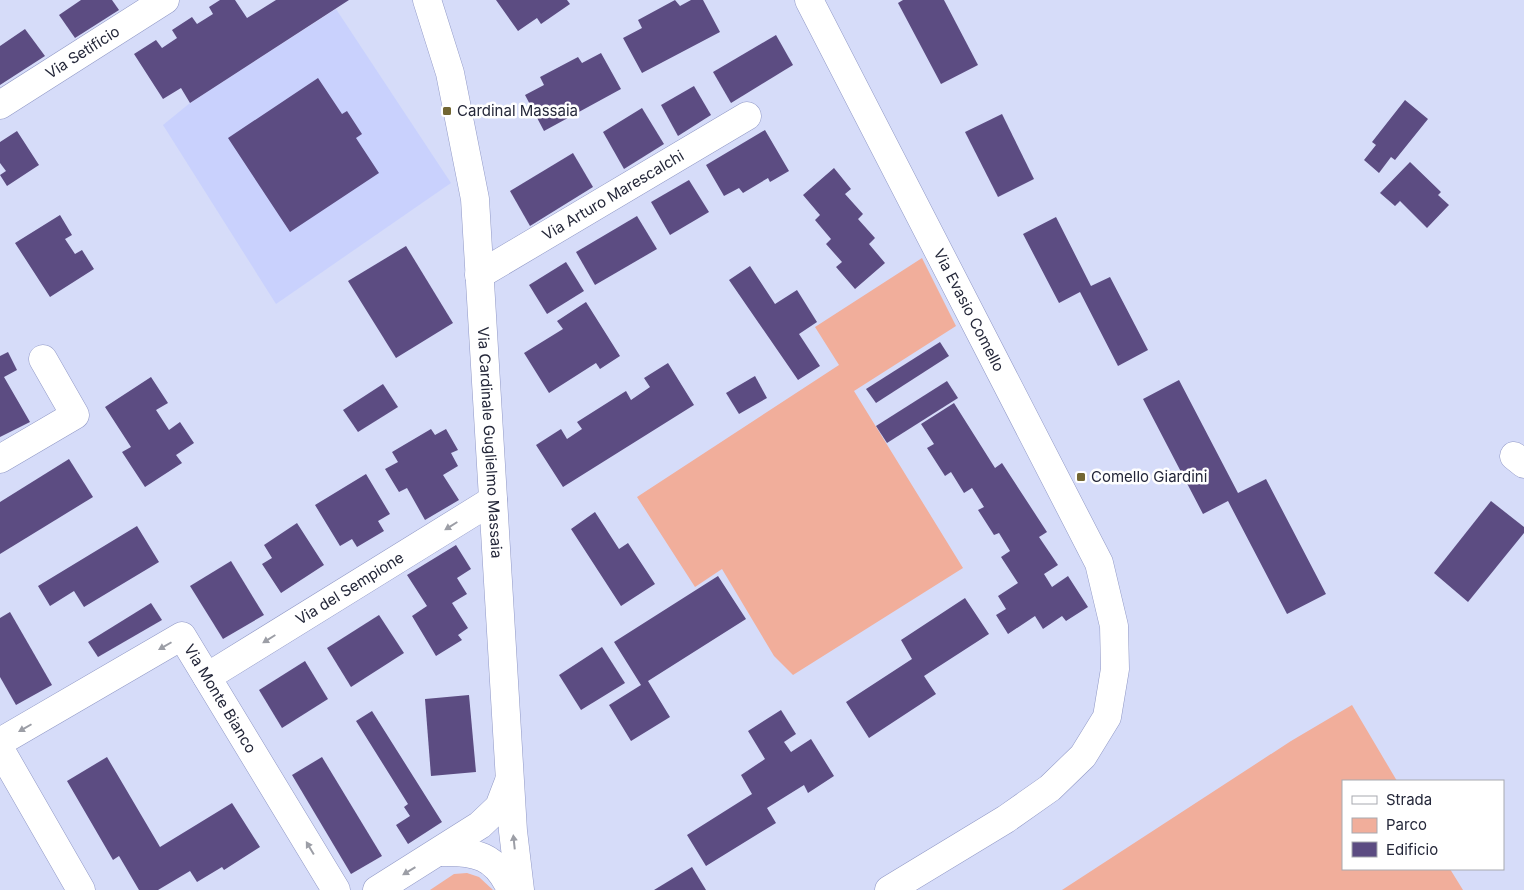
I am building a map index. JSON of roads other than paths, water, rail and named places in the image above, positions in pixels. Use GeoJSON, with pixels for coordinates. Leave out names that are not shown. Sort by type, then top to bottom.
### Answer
{"type":"FeatureCollection","features":[{"type":"Feature","properties":{"kind":"street","name":"Via Setificio"},"geometry":{"type":"LineString","coordinates":[[0,105],[165,0]]}},
{"type":"Feature","properties":{"kind":"street","name":"Via Cardinale Guglielmo Massaia"},"geometry":{"type":"LineString","coordinates":[[427,0],[450,73],[471,175],[479,275],[510,780],[520,890]]}},
{"type":"Feature","properties":{"kind":"street","name":"Via Evasio Comello"},"geometry":{"type":"LineString","coordinates":[[809,0],[1099,563],[1114,626],[1116,669],[1107,717],[1083,756],[1050,788],[1014,814],[889,890]]}},
{"type":"Feature","properties":{"kind":"street","name":"Via Arturo Marescalchi"},"geometry":{"type":"LineString","coordinates":[[479,275],[747,116]]}},
{"type":"Feature","properties":{"kind":"street"},"geometry":{"type":"LineString","coordinates":[[0,459],[75,415],[43,359]]}},
{"type":"Feature","properties":{"kind":"street","name":"Via del Sempione"},"geometry":{"type":"LineString","coordinates":[[207,677],[493,500]]}},
{"type":"Feature","properties":{"kind":"street","name":"Via Monte Bianco"},"geometry":{"type":"LineString","coordinates":[[0,742],[182,636],[336,890]]}},
{"type":"Feature","properties":{"kind":"street"},"geometry":{"type":"LineString","coordinates":[[0,749],[81,890]]}},
{"type":"Feature","properties":{"kind":"street"},"geometry":{"type":"LineString","coordinates":[[377,890],[480,825],[499,807],[510,780]]}},
{"type":"Feature","properties":{"kind":"street"},"geometry":{"type":"LineString","coordinates":[[440,852],[464,851],[484,856],[502,872],[512,890]]}},
{"type":"Feature","properties":{"kind":"place","name":"Cardinal Massaia"},"geometry":{"type":"Point","coordinates":[447,111]}},
{"type":"Feature","properties":{"kind":"place","name":"Comello Giardini"},"geometry":{"type":"Point","coordinates":[1081,477]}}]}
